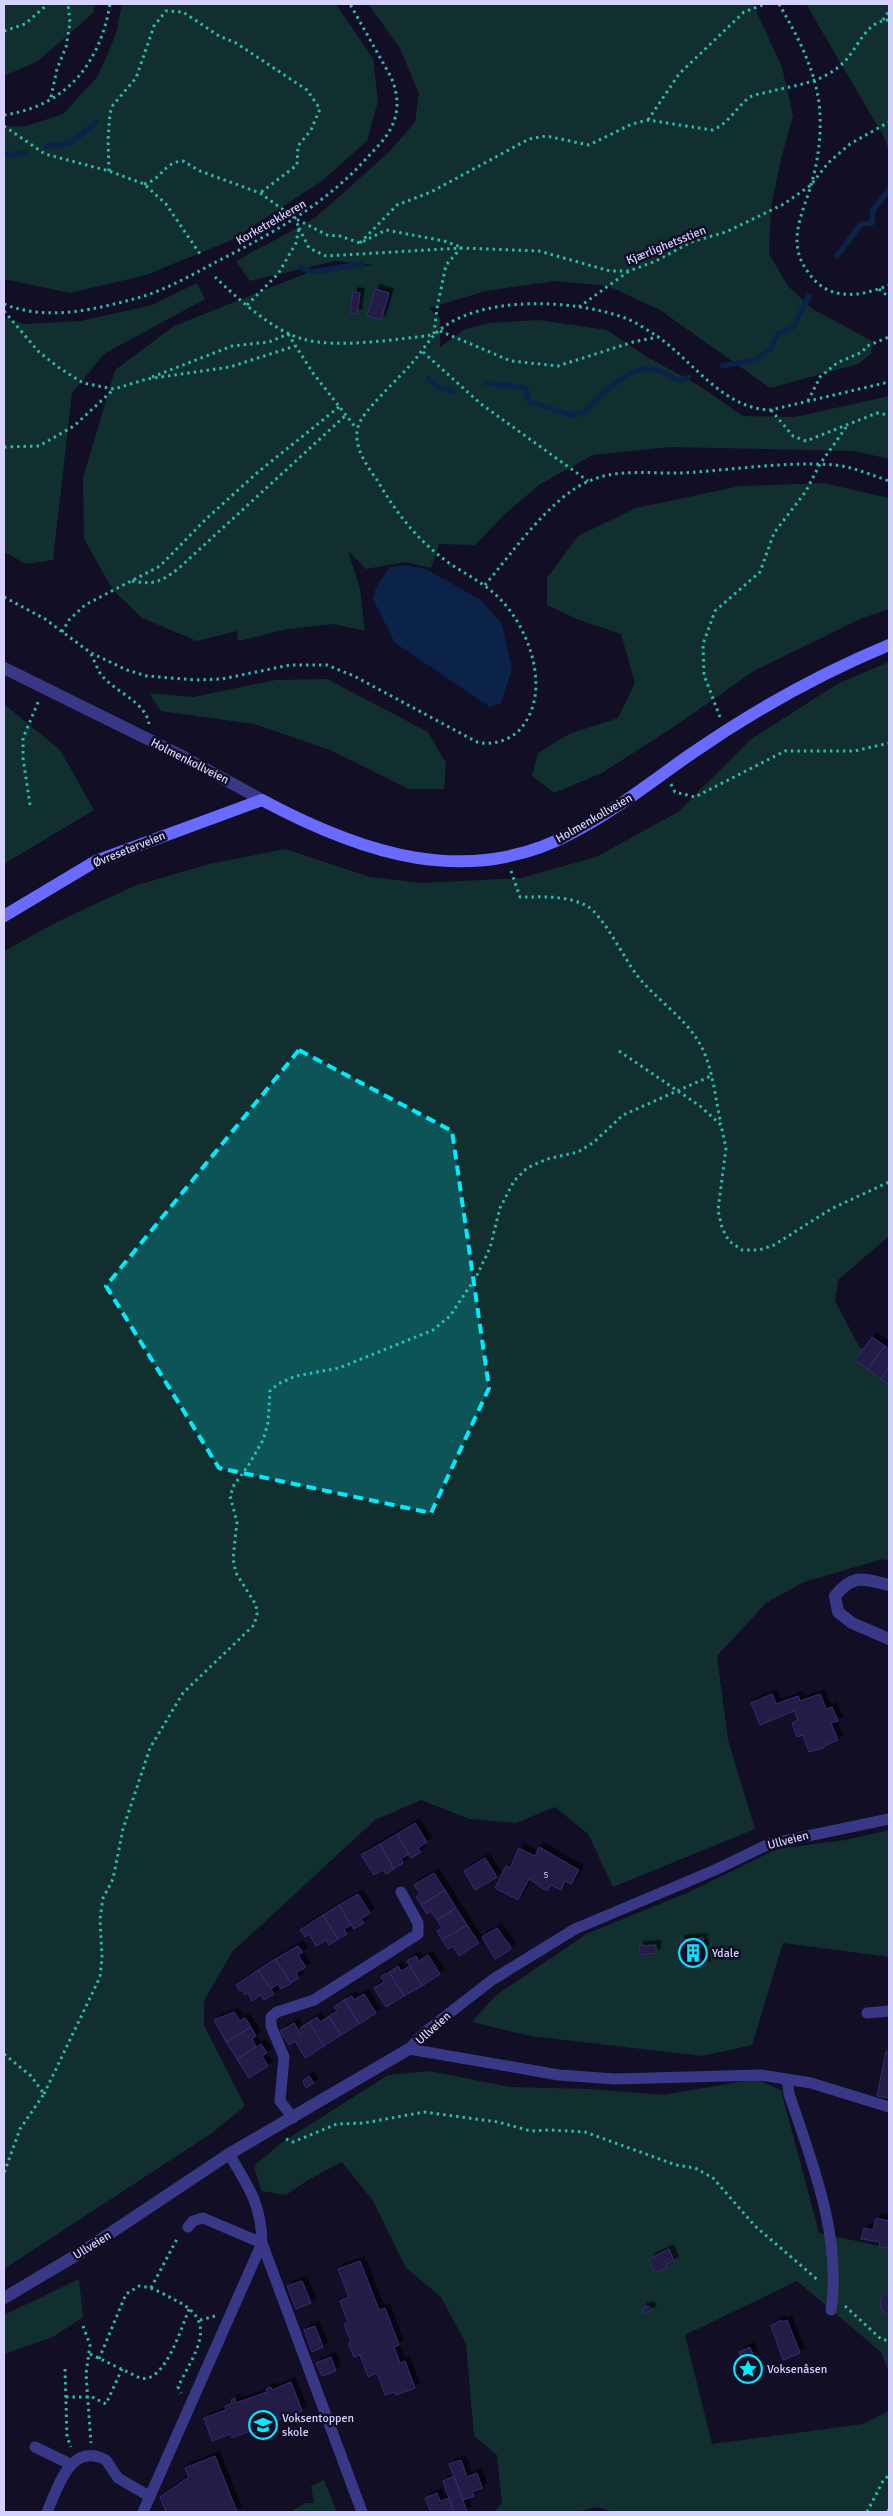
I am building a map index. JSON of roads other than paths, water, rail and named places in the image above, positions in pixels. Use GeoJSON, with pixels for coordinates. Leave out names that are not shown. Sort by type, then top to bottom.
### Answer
{"type":"FeatureCollection","features":[{"type":"Feature","properties":{"kind":"main road","name":"Holmenkollveien"},"geometry":{"type":"LineString","coordinates":[[262,800],[320,830],[381,851],[408,857],[459,862],[506,857],[528,852],[573,833],[618,806],[664,773],[771,703],[831,671],[889,645]]}},
{"type":"Feature","properties":{"kind":"main road","name":"Øvreseterveien"},"geometry":{"type":"LineString","coordinates":[[4,916],[96,861],[262,800]]}},
{"type":"Feature","properties":{"kind":"street","name":"Holmenkollveien"},"geometry":{"type":"LineString","coordinates":[[4,668],[149,740],[262,800]]}},
{"type":"Feature","properties":{"kind":"street"},"geometry":{"type":"LineString","coordinates":[[889,1584],[858,1578],[845,1584],[835,1596],[838,1612],[852,1623],[889,1639]]}},
{"type":"Feature","properties":{"kind":"street","name":"Ullveien"},"geometry":{"type":"LineString","coordinates":[[4,2298],[85,2250],[229,2154],[409,2049]]}},
{"type":"Feature","properties":{"kind":"lane","name":"Ullveien"},"geometry":{"type":"LineString","coordinates":[[409,2049],[425,2032],[492,1980],[575,1929],[715,1870],[770,1844],[889,1819]]}},
{"type":"Feature","properties":{"kind":"lane"},"geometry":{"type":"LineString","coordinates":[[293,2118],[280,2101],[284,2057],[271,2026],[271,2017],[278,2012],[314,2000],[418,1934],[418,1923],[400,1892]]}},
{"type":"Feature","properties":{"kind":"lane"},"geometry":{"type":"LineString","coordinates":[[867,2013],[889,2011]]}},
{"type":"Feature","properties":{"kind":"lane"},"geometry":{"type":"LineString","coordinates":[[409,2049],[578,2076],[615,2079],[761,2075],[837,2090],[889,2107]]}},
{"type":"Feature","properties":{"kind":"lane"},"geometry":{"type":"LineString","coordinates":[[787,2079],[789,2094],[826,2216],[834,2260],[834,2296],[831,2310]]}},
{"type":"Feature","properties":{"kind":"lane"},"geometry":{"type":"LineString","coordinates":[[229,2154],[254,2196],[261,2220],[262,2243],[362,2512]]}},
{"type":"Feature","properties":{"kind":"lane"},"geometry":{"type":"LineString","coordinates":[[188,2227],[193,2221],[203,2218],[262,2243]]}},
{"type":"Feature","properties":{"kind":"lane"},"geometry":{"type":"LineString","coordinates":[[143,2512],[194,2400],[227,2318],[262,2243]]}},
{"type":"Feature","properties":{"kind":"lane"},"geometry":{"type":"LineString","coordinates":[[35,2447],[74,2461],[90,2456],[106,2460],[122,2481],[149,2496]]}},
{"type":"Feature","properties":{"kind":"lane"},"geometry":{"type":"LineString","coordinates":[[47,2512],[74,2461]]}},
{"type":"Feature","properties":{"kind":"water"},"geometry":{"type":"Polygon","coordinates":[[[405,565],[426,569],[481,600],[502,624],[512,669],[501,703],[490,707],[395,643],[373,599],[376,587],[390,567],[405,565]]]}},
{"type":"Feature","properties":{"kind":"waterway"},"geometry":{"type":"LineString","coordinates":[[46,146],[68,143],[79,137],[96,122]]}},
{"type":"Feature","properties":{"kind":"waterway"},"geometry":{"type":"LineString","coordinates":[[4,155],[26,153]]}},
{"type":"Feature","properties":{"kind":"waterway"},"geometry":{"type":"LineString","coordinates":[[837,256],[861,224],[872,223],[873,210],[889,190]]}},
{"type":"Feature","properties":{"kind":"waterway"},"geometry":{"type":"LineString","coordinates":[[300,267],[312,272],[362,264]]}},
{"type":"Feature","properties":{"kind":"waterway"},"geometry":{"type":"LineString","coordinates":[[722,366],[755,360],[770,349],[778,334],[793,327],[809,296]]}},
{"type":"Feature","properties":{"kind":"waterway"},"geometry":{"type":"LineString","coordinates":[[485,383],[525,388],[530,402],[571,415],[584,413],[614,384],[633,372],[642,369],[658,370],[679,381],[689,377]]}},
{"type":"Feature","properties":{"kind":"waterway"},"geometry":{"type":"LineString","coordinates":[[429,379],[439,388],[452,391]]}},
{"type":"Feature","properties":{"kind":"place","name":"Ydale"},"geometry":{"type":"Point","coordinates":[693,1953]}},
{"type":"Feature","properties":{"kind":"place","name":"Voksenåsen"},"geometry":{"type":"Point","coordinates":[748,2369]}},
{"type":"Feature","properties":{"kind":"place","name":"Voksentoppen skole"},"geometry":{"type":"Point","coordinates":[263,2425]}}]}
